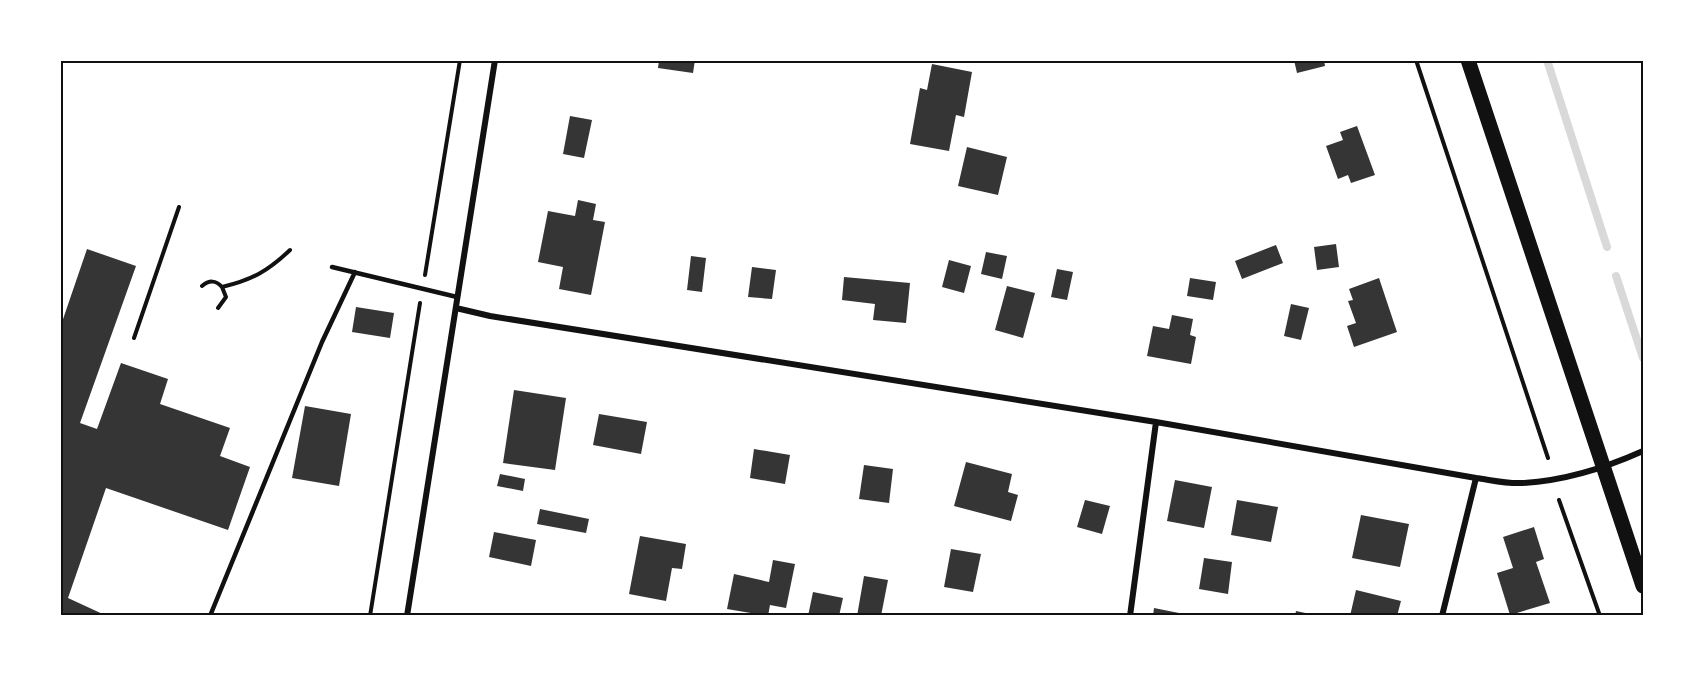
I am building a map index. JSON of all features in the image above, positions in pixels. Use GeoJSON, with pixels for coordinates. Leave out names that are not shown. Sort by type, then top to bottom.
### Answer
{"type":"FeatureCollection","features":[{"type":"Feature","properties":{"kind":"main road"},"geometry":{"type":"LineString","coordinates":[[1468,60],[1643,586]]}},
{"type":"Feature","properties":{"kind":"street"},"geometry":{"type":"LineString","coordinates":[[407,616],[495,60]]}},
{"type":"Feature","properties":{"kind":"street"},"geometry":{"type":"LineString","coordinates":[[456,308],[490,316],[1156,422],[1520,484],[1556,479],[1604,468],[1643,452]]}},
{"type":"Feature","properties":{"kind":"street"},"geometry":{"type":"LineString","coordinates":[[1130,616],[1156,422]]}},
{"type":"Feature","properties":{"kind":"street"},"geometry":{"type":"LineString","coordinates":[[1442,616],[1476,478]]}},
{"type":"Feature","properties":{"kind":"lane"},"geometry":{"type":"LineString","coordinates":[[332,267],[457,297]]}},
{"type":"Feature","properties":{"kind":"lane"},"geometry":{"type":"LineString","coordinates":[[210,616],[322,342],[355,272]]}},
{"type":"Feature","properties":{"kind":"path"},"geometry":{"type":"LineString","coordinates":[[370,616],[460,60]]}},
{"type":"Feature","properties":{"kind":"path"},"geometry":{"type":"LineString","coordinates":[[1416,60],[1548,458]]}},
{"type":"Feature","properties":{"kind":"path"},"geometry":{"type":"LineString","coordinates":[[134,338],[179,207]]}},
{"type":"Feature","properties":{"kind":"path"},"geometry":{"type":"LineString","coordinates":[[222,286],[243,282],[273,266],[290,250]]}},
{"type":"Feature","properties":{"kind":"path"},"geometry":{"type":"LineString","coordinates":[[202,286],[212,281],[222,286],[226,297],[218,308]]}},
{"type":"Feature","properties":{"kind":"path"},"geometry":{"type":"LineString","coordinates":[[1559,500],[1600,616]]}},
{"type":"Feature","properties":{"kind":"building"},"geometry":{"type":"Polygon","coordinates":[[[659,60],[695,60],[693,73],[658,68],[659,60]]]}},
{"type":"Feature","properties":{"kind":"building"},"geometry":{"type":"Polygon","coordinates":[[[1294,60],[1324,60],[1325,66],[1297,73],[1294,60]]]}},
{"type":"Feature","properties":{"kind":"building"},"geometry":{"type":"Polygon","coordinates":[[[932,64],[972,72],[964,117],[956,115],[949,151],[910,144],[920,88],[927,90],[932,64]]]}},
{"type":"Feature","properties":{"kind":"building"},"geometry":{"type":"Polygon","coordinates":[[[570,116],[592,120],[584,158],[563,154],[570,116]]]}},
{"type":"Feature","properties":{"kind":"building"},"geometry":{"type":"Polygon","coordinates":[[[1357,126],[1375,175],[1351,183],[1348,175],[1338,179],[1326,146],[1343,140],[1340,132],[1357,126]]]}},
{"type":"Feature","properties":{"kind":"building"},"geometry":{"type":"Polygon","coordinates":[[[967,147],[1007,157],[998,195],[958,186],[967,147]]]}},
{"type":"Feature","properties":{"kind":"building"},"geometry":{"type":"Polygon","coordinates":[[[578,200],[596,204],[593,220],[605,222],[591,295],[559,289],[563,267],[538,262],[548,211],[575,216],[578,200]]]}},
{"type":"Feature","properties":{"kind":"building"},"geometry":{"type":"Polygon","coordinates":[[[1336,244],[1339,267],[1317,270],[1314,247],[1336,244]]]}},
{"type":"Feature","properties":{"kind":"building"},"geometry":{"type":"Polygon","coordinates":[[[1276,245],[1283,263],[1242,279],[1235,261],[1276,245]]]}},
{"type":"Feature","properties":{"kind":"building"},"geometry":{"type":"Polygon","coordinates":[[[87,249],[136,266],[80,423],[97,429],[121,363],[168,379],[160,404],[230,428],[220,456],[250,467],[228,530],[106,488],[68,598],[107,616],[60,616],[60,328],[87,249]]]}},
{"type":"Feature","properties":{"kind":"building"},"geometry":{"type":"Polygon","coordinates":[[[986,252],[1007,256],[1002,279],[981,274],[986,252]]]}},
{"type":"Feature","properties":{"kind":"building"},"geometry":{"type":"Polygon","coordinates":[[[691,256],[706,258],[702,292],[687,290],[691,256]]]}},
{"type":"Feature","properties":{"kind":"building"},"geometry":{"type":"Polygon","coordinates":[[[949,260],[971,266],[964,293],[942,287],[949,260]]]}},
{"type":"Feature","properties":{"kind":"building"},"geometry":{"type":"Polygon","coordinates":[[[752,267],[776,270],[772,299],[748,297],[752,267]]]}},
{"type":"Feature","properties":{"kind":"building"},"geometry":{"type":"Polygon","coordinates":[[[1057,269],[1073,272],[1067,300],[1051,297],[1057,269]]]}},
{"type":"Feature","properties":{"kind":"building"},"geometry":{"type":"Polygon","coordinates":[[[844,277],[910,283],[906,323],[873,320],[875,304],[842,300],[844,277]]]}},
{"type":"Feature","properties":{"kind":"building"},"geometry":{"type":"Polygon","coordinates":[[[1190,278],[1216,282],[1213,300],[1187,296],[1190,278]]]}},
{"type":"Feature","properties":{"kind":"building"},"geometry":{"type":"Polygon","coordinates":[[[1379,278],[1397,332],[1354,347],[1347,326],[1356,323],[1348,301],[1353,300],[1349,289],[1379,278]]]}},
{"type":"Feature","properties":{"kind":"building"},"geometry":{"type":"Polygon","coordinates":[[[1007,286],[1035,293],[1023,338],[995,330],[1007,286]]]}},
{"type":"Feature","properties":{"kind":"building"},"geometry":{"type":"Polygon","coordinates":[[[1291,304],[1309,308],[1301,340],[1284,336],[1291,304]]]}},
{"type":"Feature","properties":{"kind":"building"},"geometry":{"type":"Polygon","coordinates":[[[356,307],[394,313],[390,338],[352,332],[356,307]]]}},
{"type":"Feature","properties":{"kind":"building"},"geometry":{"type":"Polygon","coordinates":[[[1172,315],[1193,319],[1190,335],[1196,337],[1191,364],[1147,356],[1153,326],[1169,329],[1172,315]]]}},
{"type":"Feature","properties":{"kind":"building"},"geometry":{"type":"Polygon","coordinates":[[[514,390],[566,398],[555,470],[503,463],[514,390]]]}},
{"type":"Feature","properties":{"kind":"building"},"geometry":{"type":"Polygon","coordinates":[[[305,406],[351,414],[339,486],[292,478],[305,406]]]}},
{"type":"Feature","properties":{"kind":"building"},"geometry":{"type":"Polygon","coordinates":[[[599,414],[647,422],[641,454],[593,445],[599,414]]]}},
{"type":"Feature","properties":{"kind":"building"},"geometry":{"type":"Polygon","coordinates":[[[754,449],[790,455],[785,484],[750,478],[754,449]]]}},
{"type":"Feature","properties":{"kind":"building"},"geometry":{"type":"Polygon","coordinates":[[[966,462],[1012,474],[1008,492],[1018,495],[1011,521],[954,506],[966,462]]]}},
{"type":"Feature","properties":{"kind":"building"},"geometry":{"type":"Polygon","coordinates":[[[864,465],[893,469],[889,503],[859,499],[864,465]]]}},
{"type":"Feature","properties":{"kind":"building"},"geometry":{"type":"Polygon","coordinates":[[[500,474],[525,479],[523,491],[497,486],[500,474]]]}},
{"type":"Feature","properties":{"kind":"building"},"geometry":{"type":"Polygon","coordinates":[[[1175,480],[1212,487],[1204,528],[1167,521],[1175,480]]]}},
{"type":"Feature","properties":{"kind":"building"},"geometry":{"type":"Polygon","coordinates":[[[1085,500],[1110,506],[1102,534],[1077,527],[1085,500]]]}},
{"type":"Feature","properties":{"kind":"building"},"geometry":{"type":"Polygon","coordinates":[[[1237,500],[1278,507],[1271,542],[1231,535],[1237,500]]]}},
{"type":"Feature","properties":{"kind":"building"},"geometry":{"type":"Polygon","coordinates":[[[540,509],[589,519],[586,533],[537,524],[540,509]]]}},
{"type":"Feature","properties":{"kind":"building"},"geometry":{"type":"Polygon","coordinates":[[[1361,515],[1409,524],[1400,567],[1352,558],[1361,515]]]}},
{"type":"Feature","properties":{"kind":"building"},"geometry":{"type":"Polygon","coordinates":[[[1534,527],[1544,559],[1536,562],[1550,603],[1510,615],[1497,573],[1513,568],[1503,537],[1534,527]]]}},
{"type":"Feature","properties":{"kind":"building"},"geometry":{"type":"Polygon","coordinates":[[[494,532],[536,540],[531,566],[489,557],[494,532]]]}},
{"type":"Feature","properties":{"kind":"building"},"geometry":{"type":"Polygon","coordinates":[[[640,536],[686,544],[682,569],[672,568],[666,601],[629,594],[640,536]]]}},
{"type":"Feature","properties":{"kind":"building"},"geometry":{"type":"Polygon","coordinates":[[[951,549],[981,554],[973,592],[944,587],[951,549]]]}},
{"type":"Feature","properties":{"kind":"building"},"geometry":{"type":"Polygon","coordinates":[[[1204,558],[1232,562],[1228,594],[1199,589],[1204,558]]]}},
{"type":"Feature","properties":{"kind":"building"},"geometry":{"type":"Polygon","coordinates":[[[773,560],[795,564],[786,608],[770,605],[768,616],[727,609],[734,574],[769,582],[773,560]]]}},
{"type":"Feature","properties":{"kind":"building"},"geometry":{"type":"Polygon","coordinates":[[[864,576],[888,580],[881,616],[857,616],[864,576]]]}},
{"type":"Feature","properties":{"kind":"building"},"geometry":{"type":"Polygon","coordinates":[[[1356,590],[1401,601],[1397,616],[1350,616],[1356,590]]]}},
{"type":"Feature","properties":{"kind":"building"},"geometry":{"type":"Polygon","coordinates":[[[813,592],[843,598],[839,616],[808,616],[813,592]]]}},
{"type":"Feature","properties":{"kind":"building"},"geometry":{"type":"Polygon","coordinates":[[[1154,608],[1179,613],[1179,616],[1153,616],[1154,608]]]}},
{"type":"Feature","properties":{"kind":"building"},"geometry":{"type":"Polygon","coordinates":[[[1296,611],[1315,615],[1315,616],[1295,616],[1296,611]]]}},
{"type":"Feature","properties":{"kind":"waterway"},"geometry":{"type":"LineString","coordinates":[[1547,60],[1607,247]]}},
{"type":"Feature","properties":{"kind":"waterway"},"geometry":{"type":"LineString","coordinates":[[1616,276],[1643,358]]}}]}
